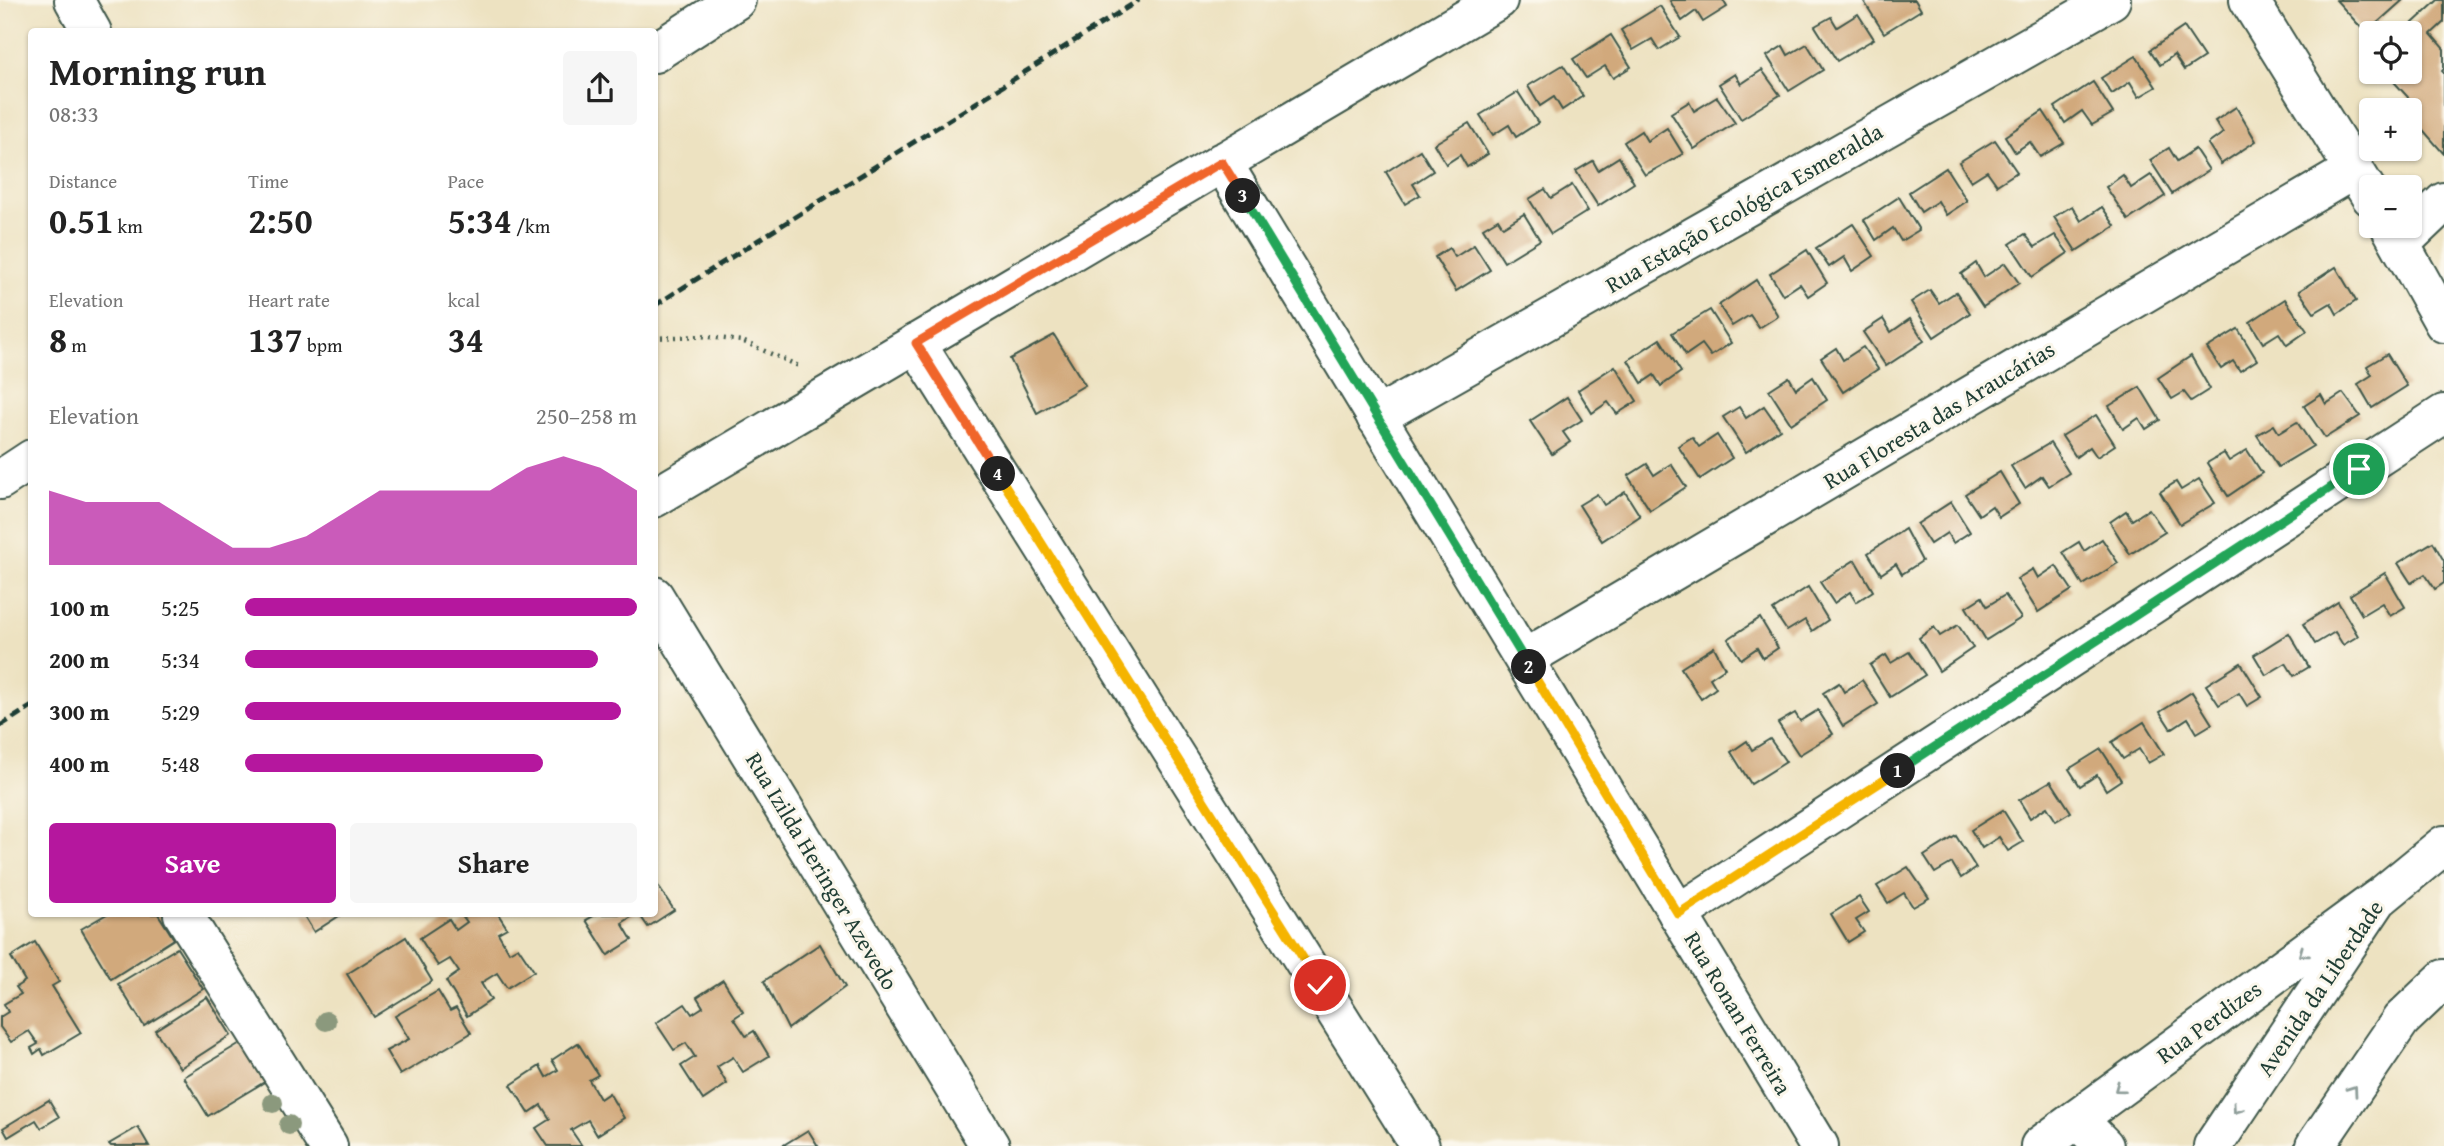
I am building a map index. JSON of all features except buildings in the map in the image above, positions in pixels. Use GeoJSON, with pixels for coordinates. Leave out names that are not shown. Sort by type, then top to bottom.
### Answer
{"type":"FeatureCollection","features":[{"type":"Feature","properties":{"kind":"street"},"geometry":{"type":"LineString","coordinates":[[658,50],[736,0]]}},
{"type":"Feature","properties":{"kind":"street"},"geometry":{"type":"LineString","coordinates":[[658,496],[1498,0]]}},
{"type":"Feature","properties":{"kind":"street","name":"Rua Estação Ecológica Esmeralda"},"geometry":{"type":"LineString","coordinates":[[1376,416],[2111,0]]}},
{"type":"Feature","properties":{"kind":"street"},"geometry":{"type":"LineString","coordinates":[[2249,0],[2359,179]]}},
{"type":"Feature","properties":{"kind":"street","name":"Rua Ronan Ferreira"},"geometry":{"type":"LineString","coordinates":[[1222,162],[1819,1146]]}},
{"type":"Feature","properties":{"kind":"street","name":"Rua Floresta das Araucárias"},"geometry":{"type":"LineString","coordinates":[[1524,659],[2359,186]]}},
{"type":"Feature","properties":{"kind":"street"},"geometry":{"type":"LineString","coordinates":[[2422,217],[2444,202]]}},
{"type":"Feature","properties":{"kind":"street"},"geometry":{"type":"LineString","coordinates":[[2398,238],[2444,323]]}},
{"type":"Feature","properties":{"kind":"street"},"geometry":{"type":"LineString","coordinates":[[916,343],[1420,1146]]}},
{"type":"Feature","properties":{"kind":"street"},"geometry":{"type":"LineString","coordinates":[[1678,914],[2444,414]]}},
{"type":"Feature","properties":{"kind":"street"},"geometry":{"type":"LineString","coordinates":[[0,480],[28,462]]}},
{"type":"Feature","properties":{"kind":"street","name":"Rua Izilda Heringer Azevedo"},"geometry":{"type":"LineString","coordinates":[[658,603],[990,1146]]}},
{"type":"Feature","properties":{"kind":"street","name":"Avenida da Liberdade"},"geometry":{"type":"LineString","coordinates":[[2213,1146],[2378,898],[2444,845]]}},
{"type":"Feature","properties":{"kind":"street","name":"Rua Perdizes"},"geometry":{"type":"LineString","coordinates":[[2040,1146],[2378,898]]}},
{"type":"Feature","properties":{"kind":"street"},"geometry":{"type":"LineString","coordinates":[[185,917],[328,1146]]}},
{"type":"Feature","properties":{"kind":"street"},"geometry":{"type":"LineString","coordinates":[[2315,1146],[2401,1020],[2444,979]]}},
{"type":"Feature","properties":{"kind":"street"},"geometry":{"type":"LineString","coordinates":[[2077,1119],[2104,1146]]}},
{"type":"Feature","properties":{"kind":"path"},"geometry":{"type":"LineString","coordinates":[[658,338],[701,337],[742,341],[819,375],[838,389]]}},
{"type":"Feature","properties":{"kind":"railway"},"geometry":{"type":"LineString","coordinates":[[658,303],[1139,0]]}},
{"type":"Feature","properties":{"kind":"railway"},"geometry":{"type":"LineString","coordinates":[[0,726],[28,708]]}},
{"type":"Feature","properties":{"kind":"route"},"geometry":{"type":"LineString","coordinates":[[1320,985],[916,343],[1222,162],[1678,914],[2359,469]]}}]}
